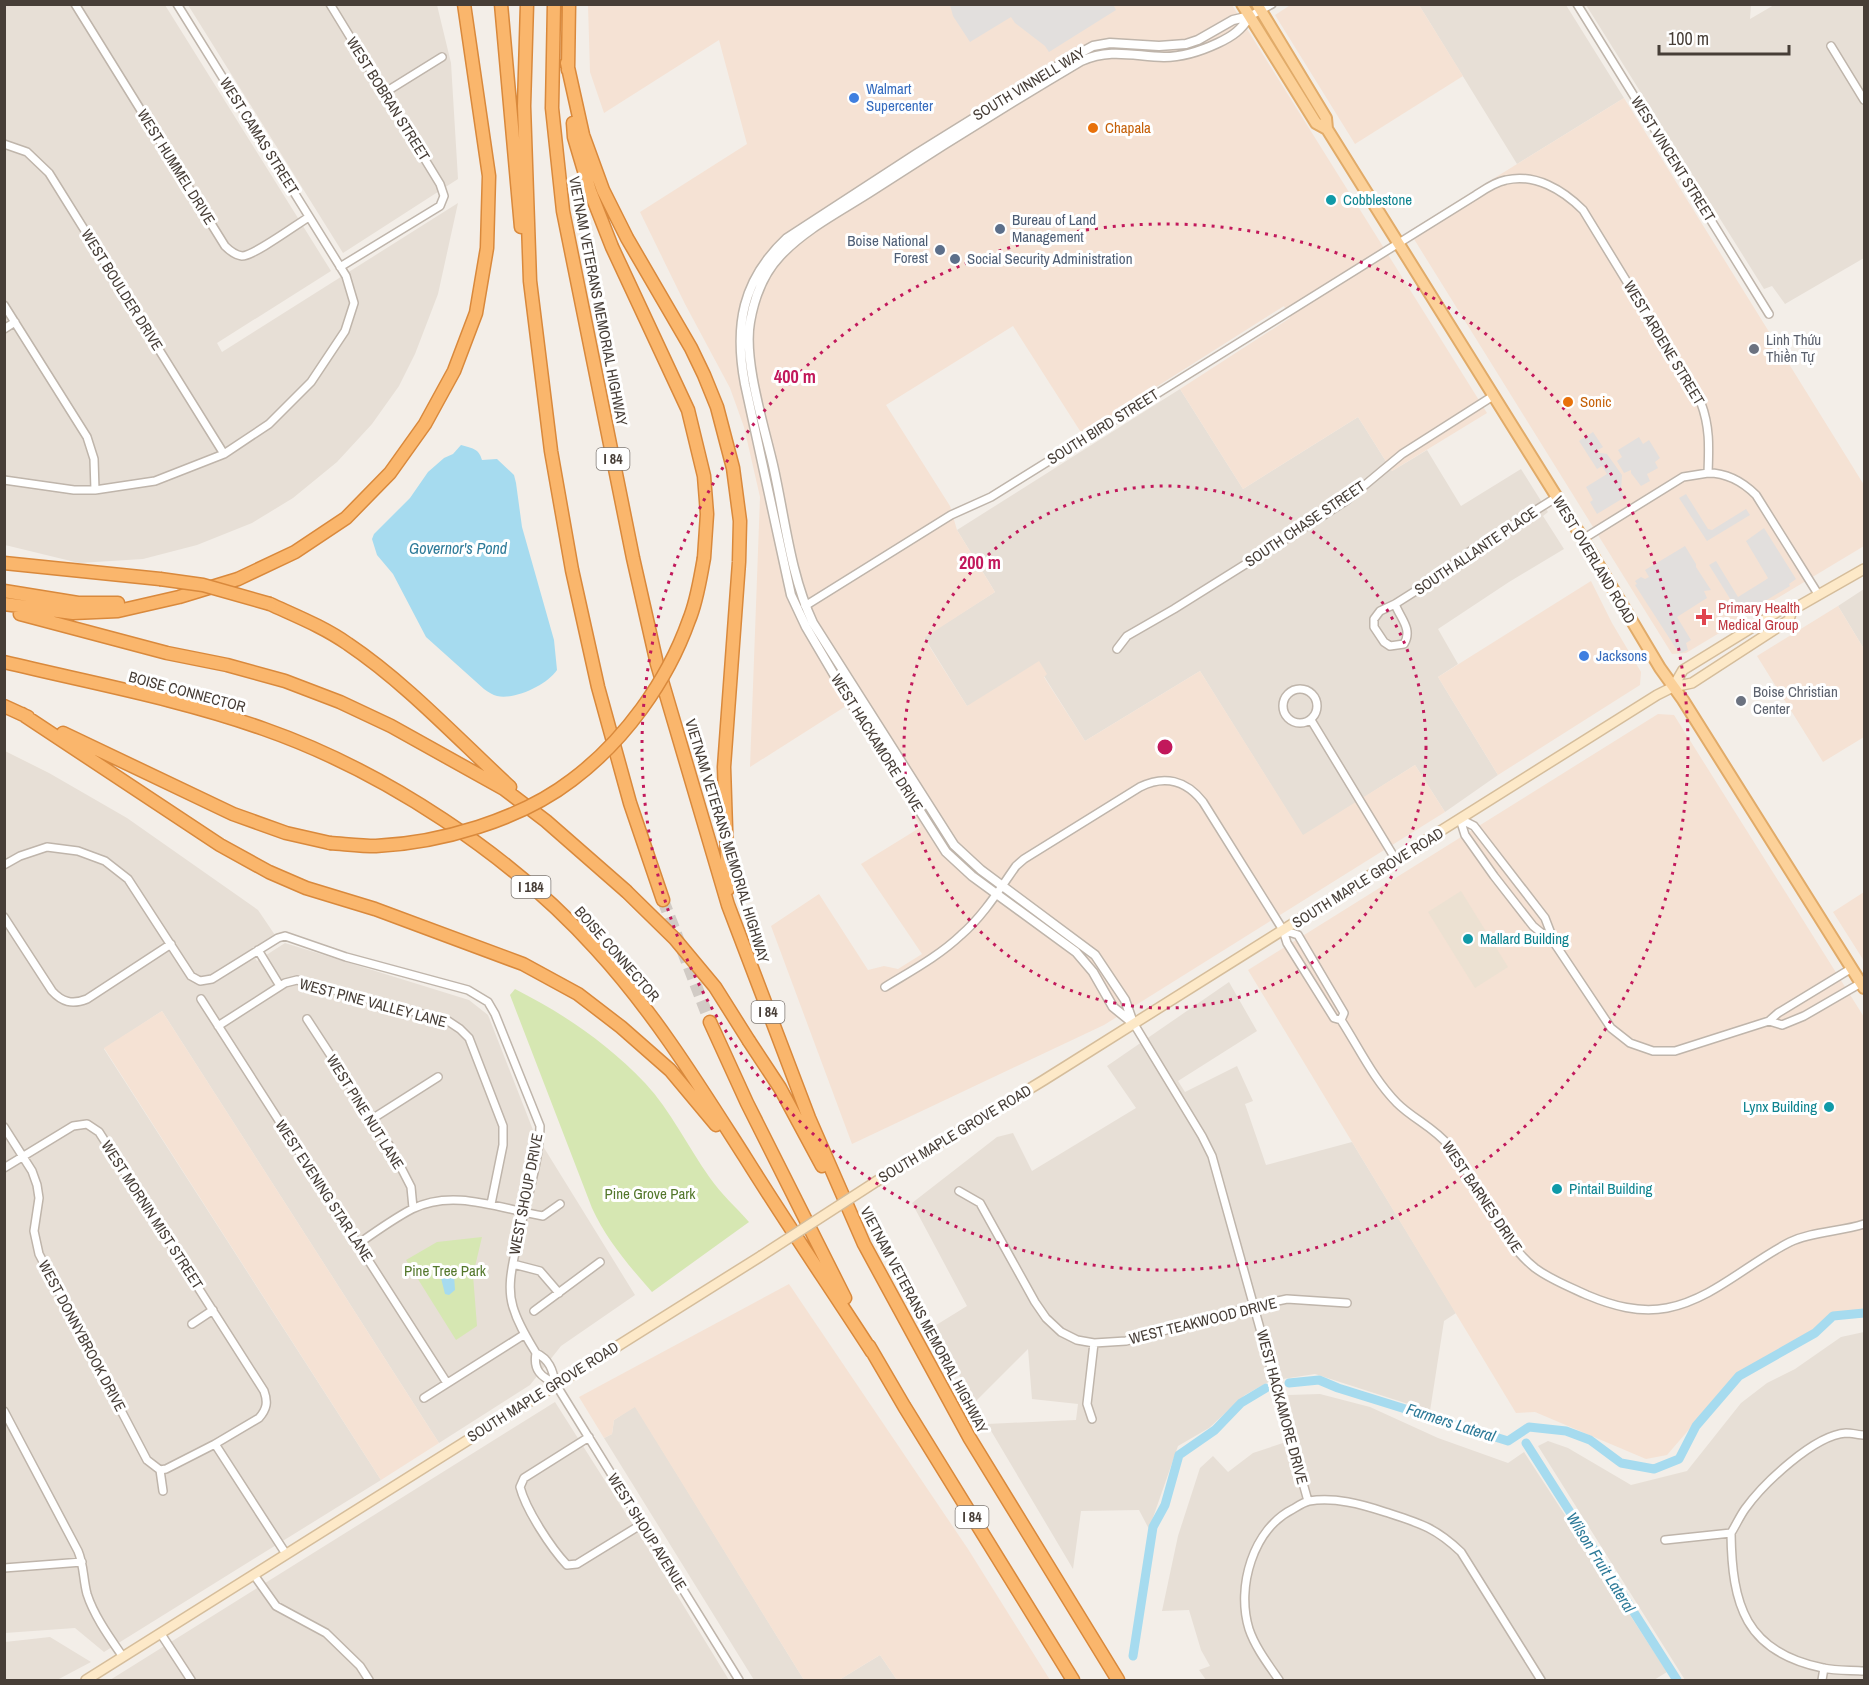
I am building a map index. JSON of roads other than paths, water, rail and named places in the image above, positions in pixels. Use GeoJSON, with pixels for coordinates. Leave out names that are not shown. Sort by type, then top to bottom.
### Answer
{"type":"FeatureCollection","features":[{"type":"Feature","properties":{"kind":"highway"},"geometry":{"type":"LineString","coordinates":[[4,604],[73,613],[118,610],[178,597],[248,575],[295,552],[346,518],[390,473],[425,424],[454,371],[476,313],[487,248],[489,176],[464,4]]}},
{"type":"Feature","properties":{"kind":"highway"},"geometry":{"type":"LineString","coordinates":[[501,4],[518,205],[530,281],[550,451],[598,687],[630,803],[663,900]]}},
{"type":"Feature","properties":{"kind":"highway"},"geometry":{"type":"LineString","coordinates":[[526,4],[524,106],[530,281]]}},
{"type":"Feature","properties":{"kind":"highway","name":"VIETNAM VETERANS MEMORIAL HIGHWAY"},"geometry":{"type":"LineString","coordinates":[[554,4],[552,108],[563,211],[631,548],[657,664],[728,905],[809,1118],[864,1244],[969,1437],[1118,1680]]}},
{"type":"Feature","properties":{"kind":"highway"},"geometry":{"type":"LineString","coordinates":[[4,706],[233,814],[286,833],[330,843],[375,846],[454,834],[538,802],[572,781],[603,753],[629,724],[669,666],[690,620],[704,558],[707,514],[704,476],[693,428],[676,381],[612,247],[590,191],[574,137],[567,63],[569,4]]}},
{"type":"Feature","properties":{"kind":"highway"},"geometry":{"type":"LineString","coordinates":[[567,63],[583,135],[603,190],[627,238],[692,348],[717,407],[733,468],[740,521],[724,767],[728,905]]}},
{"type":"Feature","properties":{"kind":"highway"},"geometry":{"type":"LineString","coordinates":[[4,563],[203,585],[270,604],[306,620],[347,643],[394,680],[546,821],[626,891],[675,939],[708,979],[780,1088],[864,1244]]}},
{"type":"Feature","properties":{"kind":"highway"},"geometry":{"type":"LineString","coordinates":[[4,591],[78,603],[117,603],[178,597]]}},
{"type":"Feature","properties":{"kind":"highway"},"geometry":{"type":"LineString","coordinates":[[4,610],[239,668],[285,681],[340,702],[422,742],[504,789],[546,821]]}},
{"type":"Feature","properties":{"kind":"highway","name":"BOISE CONNECTOR"},"geometry":{"type":"LineString","coordinates":[[4,662],[171,701],[264,729],[350,765],[458,828],[507,866],[553,905],[596,949],[649,1013],[872,1352]]}},
{"type":"Feature","properties":{"kind":"highway"},"geometry":{"type":"LineString","coordinates":[[22,714],[220,845],[269,872],[306,888],[375,909],[523,964],[578,994],[621,1027],[670,1071],[747,1161]]}},
{"type":"Feature","properties":{"kind":"highway","name":"I 84"},"geometry":{"type":"LineString","coordinates":[[710,1022],[747,1103],[872,1352],[1073,1680]]}},
{"type":"Feature","properties":{"kind":"main road","name":"WEST OVERLAND ROAD"},"geometry":{"type":"LineString","coordinates":[[1242,4],[1316,123],[1327,129]]}},
{"type":"Feature","properties":{"kind":"main road","name":"WEST OVERLAND ROAD"},"geometry":{"type":"LineString","coordinates":[[1259,8],[1326,118],[1327,129],[1583,539],[1636,629],[1860,977]]}},
{"type":"Feature","properties":{"kind":"main road","name":"SOUTH MAPLE GROVE ROAD"},"geometry":{"type":"LineString","coordinates":[[1673,687],[1683,670],[1782,609],[1792,610],[1864,569]]}},
{"type":"Feature","properties":{"kind":"main road","name":"SOUTH MAPLE GROVE ROAD"},"geometry":{"type":"LineString","coordinates":[[86,1680],[877,1181],[1134,1024],[1460,819],[1673,687],[1692,683],[1789,620],[1792,610]]}},
{"type":"Feature","properties":{"kind":"street","name":"WEST HUMMEL DRIVE"},"geometry":{"type":"LineString","coordinates":[[75,4],[225,246],[238,255],[251,254],[309,216]]}},
{"type":"Feature","properties":{"kind":"street","name":"WEST CAMAS STREET"},"geometry":{"type":"LineString","coordinates":[[4,480],[74,490],[95,490],[154,481],[224,454],[269,424],[311,382],[345,331],[354,303],[346,276],[177,4]]}},
{"type":"Feature","properties":{"kind":"street","name":"WEST BOBRAN STREET"},"geometry":{"type":"LineString","coordinates":[[330,4],[440,184],[444,196],[440,206],[340,267]]}},
{"type":"Feature","properties":{"kind":"street"},"geometry":{"type":"LineString","coordinates":[[1250,16],[1259,8],[1272,4]]}},
{"type":"Feature","properties":{"kind":"street","name":"WEST VINCENT STREET"},"geometry":{"type":"LineString","coordinates":[[1576,4],[1769,314]]}},
{"type":"Feature","properties":{"kind":"street","name":"SOUTH VINNELL WAY"},"geometry":{"type":"LineString","coordinates":[[848,202],[1081,61],[1109,52],[1165,57],[1185,55],[1204,49],[1238,32],[1250,16]]}},
{"type":"Feature","properties":{"kind":"street","name":"SOUTH VINNELL WAY"},"geometry":{"type":"LineString","coordinates":[[750,384],[748,334],[752,311],[762,282],[778,257],[799,238],[848,202],[1087,49],[1110,43],[1159,46],[1186,44],[1198,40],[1233,20],[1250,16]]}},
{"type":"Feature","properties":{"kind":"street"},"geometry":{"type":"LineString","coordinates":[[1831,46],[1864,100]]}},
{"type":"Feature","properties":{"kind":"street"},"geometry":{"type":"LineString","coordinates":[[384,93],[442,57]]}},
{"type":"Feature","properties":{"kind":"street","name":"WEST BOULDER DRIVE"},"geometry":{"type":"LineString","coordinates":[[4,144],[27,152],[49,173],[224,454]]}},
{"type":"Feature","properties":{"kind":"street","name":"SOUTH BIRD STREET"},"geometry":{"type":"LineString","coordinates":[[805,606],[951,514],[991,497],[1493,184],[1509,179],[1543,182]]}},
{"type":"Feature","properties":{"kind":"street","name":"WEST ARDENE STREET"},"geometry":{"type":"LineString","coordinates":[[1543,182],[1561,190],[1583,210],[1688,380],[1707,419],[1708,472]]}},
{"type":"Feature","properties":{"kind":"street"},"geometry":{"type":"LineString","coordinates":[[4,305],[87,437],[94,459],[95,490]]}},
{"type":"Feature","properties":{"kind":"street"},"geometry":{"type":"LineString","coordinates":[[4,329],[15,322]]}},
{"type":"Feature","properties":{"kind":"street","name":"WEST HACKAMORE DRIVE"},"geometry":{"type":"LineString","coordinates":[[750,384],[796,578],[813,623],[948,837],[963,854],[1095,955],[1125,1000],[1134,1024],[1212,1156],[1308,1501],[1353,1502],[1421,1524],[1444,1536],[1461,1552],[1541,1680]]}},
{"type":"Feature","properties":{"kind":"street","name":"SOUTH CHASE STREET"},"geometry":{"type":"LineString","coordinates":[[1117,649],[1127,636],[1347,500],[1402,454],[1493,396]]}},
{"type":"Feature","properties":{"kind":"street"},"geometry":{"type":"LineString","coordinates":[[1583,539],[1683,477],[1708,472],[1732,477],[1749,487],[1756,495],[1818,594]]}},
{"type":"Feature","properties":{"kind":"street","name":"SOUTH ALLANTE PLACE"},"geometry":{"type":"LineString","coordinates":[[1395,604],[1408,629],[1408,637],[1404,644],[1397,647],[1384,642],[1374,627],[1374,619],[1380,612],[1433,580],[1469,552],[1557,497]]}},
{"type":"Feature","properties":{"kind":"street","name":"WEST HACKAMORE DRIVE"},"geometry":{"type":"LineString","coordinates":[[777,501],[792,595],[806,627],[933,833],[957,864],[1076,952],[1093,972],[1113,1007],[1134,1024]]}},
{"type":"Feature","properties":{"kind":"street"},"geometry":{"type":"LineString","coordinates":[[1301,689],[1312,694],[1317,710],[1311,720],[1300,724],[1286,717],[1283,706],[1290,692],[1301,689]]}},
{"type":"Feature","properties":{"kind":"street"},"geometry":{"type":"LineString","coordinates":[[1311,720],[1396,860]]}},
{"type":"Feature","properties":{"kind":"street"},"geometry":{"type":"LineString","coordinates":[[885,987],[934,956],[960,936],[973,923],[1016,866],[1149,782],[1169,780],[1188,787],[1203,802],[1283,930]]}},
{"type":"Feature","properties":{"kind":"street"},"geometry":{"type":"LineString","coordinates":[[1460,819],[1465,835],[1494,876],[1533,926],[1555,944]]}},
{"type":"Feature","properties":{"kind":"street"},"geometry":{"type":"LineString","coordinates":[[1460,819],[1474,826],[1545,918],[1555,944],[1604,1019],[1632,1044],[1653,1051],[1676,1051],[1769,1021],[1778,1013],[1860,977]]}},
{"type":"Feature","properties":{"kind":"street"},"geometry":{"type":"LineString","coordinates":[[4,865],[20,856],[47,847],[78,851],[105,861],[128,879],[190,976],[200,981],[212,979],[258,950],[280,986],[218,1026]]}},
{"type":"Feature","properties":{"kind":"street"},"geometry":{"type":"LineString","coordinates":[[4,917],[52,991],[58,998],[67,1002],[77,1003],[87,999],[171,944]]}},
{"type":"Feature","properties":{"kind":"street","name":"WEST BARNES DRIVE"},"geometry":{"type":"LineString","coordinates":[[1283,930],[1298,936],[1344,1013],[1341,1020]]}},
{"type":"Feature","properties":{"kind":"street","name":"WEST BARNES DRIVE"},"geometry":{"type":"LineString","coordinates":[[1283,930],[1288,946],[1334,1018],[1341,1020],[1387,1092],[1404,1110],[1432,1130],[1449,1146],[1508,1239],[1523,1257],[1548,1276],[1609,1304],[1638,1310],[1665,1308],[1681,1305],[1709,1292],[1792,1241],[1864,1224]]}},
{"type":"Feature","properties":{"kind":"street","name":"WEST SHOUP DRIVE"},"geometry":{"type":"LineString","coordinates":[[258,950],[285,936],[346,957],[468,990],[488,1002],[495,1014],[540,1126],[540,1143],[523,1213],[510,1284],[512,1306],[536,1353]]}},
{"type":"Feature","properties":{"kind":"street"},"geometry":{"type":"LineString","coordinates":[[1769,1021],[1782,1024],[1804,1016],[1860,977]]}},
{"type":"Feature","properties":{"kind":"street","name":"WEST PINE VALLEY LANE"},"geometry":{"type":"LineString","coordinates":[[280,986],[297,980],[448,1021],[469,1038],[503,1126],[503,1145],[491,1204]]}},
{"type":"Feature","properties":{"kind":"street","name":"WEST EVENING STAR LANE"},"geometry":{"type":"LineString","coordinates":[[201,999],[447,1383]]}},
{"type":"Feature","properties":{"kind":"street","name":"WEST PINE NUT LANE"},"geometry":{"type":"LineString","coordinates":[[307,1018],[391,1148],[411,1187],[413,1208]]}},
{"type":"Feature","properties":{"kind":"street"},"geometry":{"type":"LineString","coordinates":[[372,1119],[438,1077]]}},
{"type":"Feature","properties":{"kind":"street","name":"WEST MORNIN MIST STREET"},"geometry":{"type":"LineString","coordinates":[[23,1157],[73,1126],[87,1124],[99,1132],[267,1399],[259,1418],[215,1444]]}},
{"type":"Feature","properties":{"kind":"street","name":"WEST DONNYBROOK DRIVE"},"geometry":{"type":"LineString","coordinates":[[4,1127],[32,1171],[39,1198],[34,1231],[39,1254],[147,1460],[160,1470]]}},
{"type":"Feature","properties":{"kind":"street"},"geometry":{"type":"LineString","coordinates":[[4,1168],[23,1157]]}},
{"type":"Feature","properties":{"kind":"street","name":"WEST TEAKWOOD DRIVE"},"geometry":{"type":"LineString","coordinates":[[959,1191],[980,1203],[1046,1318],[1061,1332],[1077,1340],[1094,1343],[1126,1341],[1287,1299],[1347,1303]]}},
{"type":"Feature","properties":{"kind":"street"},"geometry":{"type":"LineString","coordinates":[[358,1244],[413,1208],[450,1200],[472,1200],[543,1216],[560,1204]]}},
{"type":"Feature","properties":{"kind":"street"},"geometry":{"type":"LineString","coordinates":[[534,1311],[600,1262]]}},
{"type":"Feature","properties":{"kind":"street"},"geometry":{"type":"LineString","coordinates":[[513,1264],[540,1271],[559,1293]]}},
{"type":"Feature","properties":{"kind":"street"},"geometry":{"type":"LineString","coordinates":[[192,1324],[213,1310]]}},
{"type":"Feature","properties":{"kind":"street"},"geometry":{"type":"LineString","coordinates":[[424,1398],[525,1334]]}},
{"type":"Feature","properties":{"kind":"street"},"geometry":{"type":"LineString","coordinates":[[1092,1419],[1088,1404],[1094,1343]]}},
{"type":"Feature","properties":{"kind":"street","name":"WEST SHOUP AVENUE"},"geometry":{"type":"LineString","coordinates":[[555,1383],[543,1378],[534,1363],[536,1353],[544,1357],[554,1371],[555,1383],[739,1680]]}},
{"type":"Feature","properties":{"kind":"street"},"geometry":{"type":"LineString","coordinates":[[4,1411],[82,1562],[87,1595],[123,1658]]}},
{"type":"Feature","properties":{"kind":"street"},"geometry":{"type":"LineString","coordinates":[[1864,1435],[1845,1433],[1824,1440],[1795,1459],[1771,1479],[1746,1509],[1731,1533],[1731,1563],[1738,1600],[1748,1624],[1762,1641],[1785,1657],[1824,1668],[1864,1671]]}},
{"type":"Feature","properties":{"kind":"street"},"geometry":{"type":"LineString","coordinates":[[589,1437],[524,1478],[519,1487],[523,1500],[567,1565],[577,1564],[642,1524]]}},
{"type":"Feature","properties":{"kind":"street"},"geometry":{"type":"LineString","coordinates":[[163,1491],[160,1470],[175,1466],[215,1444],[286,1554]]}},
{"type":"Feature","properties":{"kind":"street"},"geometry":{"type":"LineString","coordinates":[[1279,1680],[1249,1628],[1245,1607],[1250,1564],[1257,1544],[1268,1528],[1285,1513],[1308,1501]]}},
{"type":"Feature","properties":{"kind":"street"},"geometry":{"type":"LineString","coordinates":[[1665,1540],[1731,1533]]}},
{"type":"Feature","properties":{"kind":"street"},"geometry":{"type":"LineString","coordinates":[[4,1568],[82,1562]]}},
{"type":"Feature","properties":{"kind":"street"},"geometry":{"type":"LineString","coordinates":[[254,1575],[276,1606],[326,1633],[360,1666],[369,1680]]}},
{"type":"Feature","properties":{"kind":"street"},"geometry":{"type":"LineString","coordinates":[[161,1634],[192,1680]]}},
{"type":"Feature","properties":{"kind":"street"},"geometry":{"type":"LineString","coordinates":[[1822,1680],[1824,1668]]}},
{"type":"Feature","properties":{"kind":"water","name":"Governor's Pond"},"geometry":{"type":"Polygon","coordinates":[[[461,445],[477,451],[482,460],[497,459],[514,475],[522,527],[554,640],[557,670],[538,686],[513,696],[497,696],[487,691],[426,637],[393,574],[377,555],[372,539],[374,534],[410,498],[428,472],[444,458],[453,454],[461,445]]]}},
{"type":"Feature","properties":{"kind":"water"},"geometry":{"type":"Polygon","coordinates":[[[445,1271],[450,1271],[454,1275],[455,1290],[449,1295],[445,1294],[441,1278],[445,1271]]]}},
{"type":"Feature","properties":{"kind":"waterway","name":"Farmers Lateral"},"geometry":{"type":"LineString","coordinates":[[1289,1383],[1319,1380],[1508,1441],[1529,1427],[1566,1431],[1590,1440],[1621,1463],[1654,1469],[1679,1459],[1696,1426],[1739,1376],[1815,1333],[1833,1316],[1864,1313]]}},
{"type":"Feature","properties":{"kind":"waterway","name":"Farmers Lateral"},"geometry":{"type":"LineString","coordinates":[[1133,1656],[1153,1527],[1165,1505],[1179,1455],[1215,1430],[1241,1403],[1266,1388]]}},
{"type":"Feature","properties":{"kind":"waterway","name":"Wilson Fruit Lateral"},"geometry":{"type":"LineString","coordinates":[[1526,1443],[1677,1680]]}},
{"type":"Feature","properties":{"kind":"tunnel"},"geometry":{"type":"LineString","coordinates":[[663,900],[710,1022]]}},
{"type":"Feature","properties":{"kind":"place","name":"Walmart Supercenter"},"geometry":{"type":"Point","coordinates":[854,98]}},
{"type":"Feature","properties":{"kind":"place","name":"Chapala"},"geometry":{"type":"Point","coordinates":[1093,128]}},
{"type":"Feature","properties":{"kind":"place","name":"Cobblestone"},"geometry":{"type":"Point","coordinates":[1331,200]}},
{"type":"Feature","properties":{"kind":"place","name":"Bureau of Land Management"},"geometry":{"type":"Point","coordinates":[1000,229]}},
{"type":"Feature","properties":{"kind":"place","name":"Boise National Forest"},"geometry":{"type":"Point","coordinates":[940,250]}},
{"type":"Feature","properties":{"kind":"place","name":"Social Security Administration"},"geometry":{"type":"Point","coordinates":[955,259]}},
{"type":"Feature","properties":{"kind":"place","name":"Linh Thứu Thiền Tự"},"geometry":{"type":"Point","coordinates":[1754,349]}},
{"type":"Feature","properties":{"kind":"place","name":"Sonic"},"geometry":{"type":"Point","coordinates":[1568,402]}},
{"type":"Feature","properties":{"kind":"place","name":"Primary Health Medical Group"},"geometry":{"type":"Point","coordinates":[1704,617]}},
{"type":"Feature","properties":{"kind":"place","name":"Jacksons"},"geometry":{"type":"Point","coordinates":[1584,656]}},
{"type":"Feature","properties":{"kind":"place","name":"Boise Christian Center"},"geometry":{"type":"Point","coordinates":[1741,701]}},
{"type":"Feature","properties":{"kind":"place","name":"Mallard Building"},"geometry":{"type":"Point","coordinates":[1468,939]}},
{"type":"Feature","properties":{"kind":"place","name":"Lynx Building"},"geometry":{"type":"Point","coordinates":[1829,1107]}},
{"type":"Feature","properties":{"kind":"place","name":"Pintail Building"},"geometry":{"type":"Point","coordinates":[1557,1189]}},
{"type":"Feature","properties":{"kind":"park label","name":"Pine Grove Park"},"geometry":{"type":"Point","coordinates":[650,1194]}},
{"type":"Feature","properties":{"kind":"park label","name":"Pine Tree Park"},"geometry":{"type":"Point","coordinates":[445,1271]}}]}
